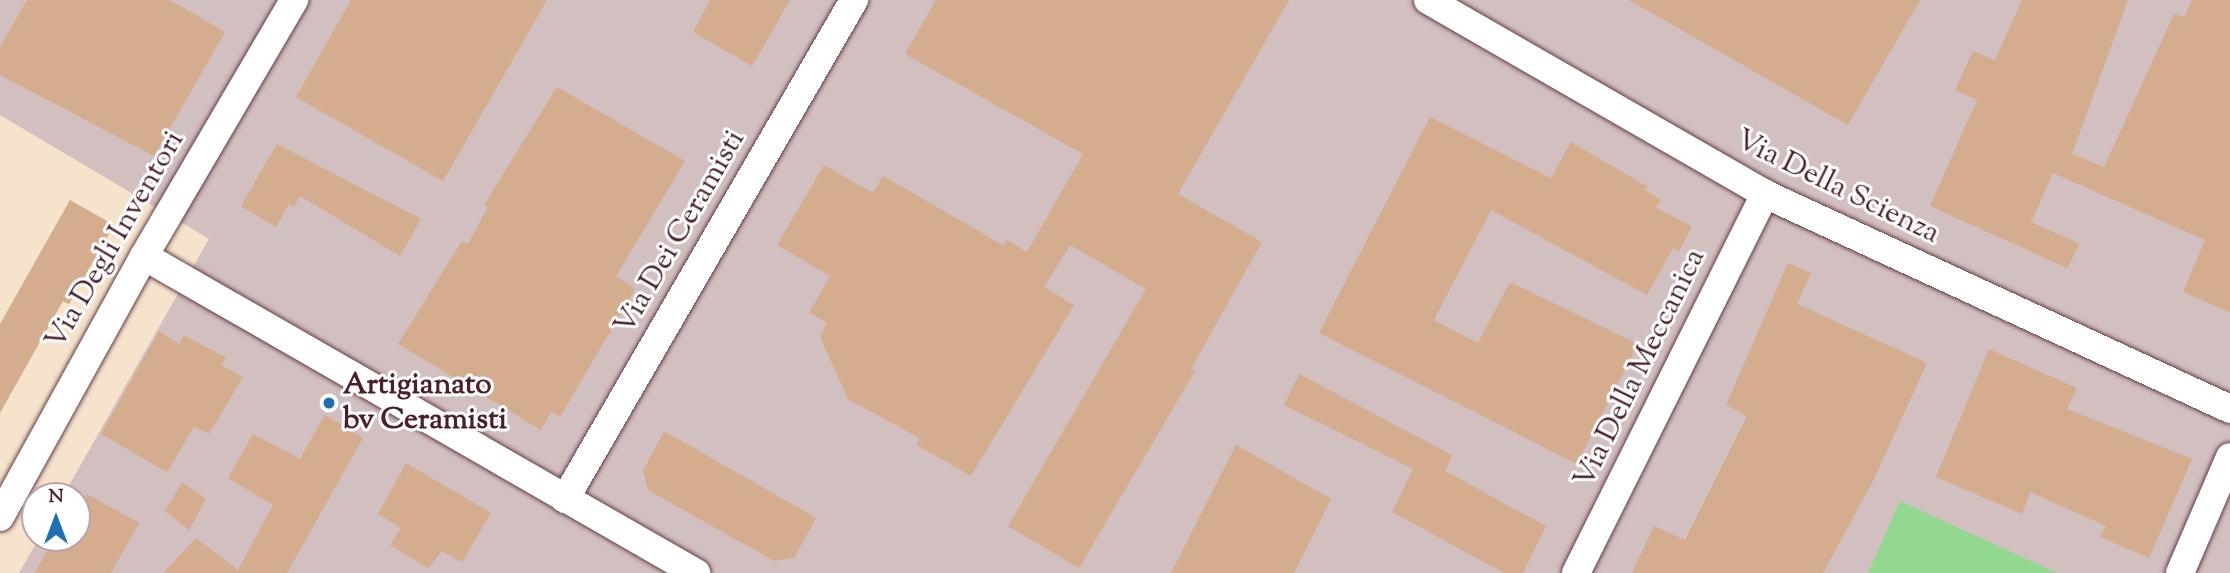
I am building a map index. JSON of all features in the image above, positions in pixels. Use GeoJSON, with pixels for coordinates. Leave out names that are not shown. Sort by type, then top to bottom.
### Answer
{"type":"FeatureCollection","features":[{"type":"Feature","properties":{"kind":"street","name":"Via Degli Inventori"},"geometry":{"type":"LineString","coordinates":[[0,517],[144,256],[294,0]]}},
{"type":"Feature","properties":{"kind":"street","name":"Via Dei Ceramisti"},"geometry":{"type":"LineString","coordinates":[[565,499],[854,0]]}},
{"type":"Feature","properties":{"kind":"street","name":"Via Della Scienza"},"geometry":{"type":"LineString","coordinates":[[1428,0],[1765,194],[2230,409]]}},
{"type":"Feature","properties":{"kind":"street","name":"Via Della Meccanica"},"geometry":{"type":"LineString","coordinates":[[1576,573],[1765,194]]}},
{"type":"Feature","properties":{"kind":"street"},"geometry":{"type":"LineString","coordinates":[[144,256],[696,573]]}},
{"type":"Feature","properties":{"kind":"street"},"geometry":{"type":"LineString","coordinates":[[2180,573],[2230,457]]}},
{"type":"Feature","properties":{"kind":"shaded area"},"geometry":{"type":"Polygon","coordinates":[[[0,0],[2230,0],[2230,573],[19,573],[31,552],[91,552],[91,482],[71,482],[209,239],[0,115],[0,0]]]}},
{"type":"Feature","properties":{"kind":"green space"},"geometry":{"type":"Polygon","coordinates":[[[1900,501],[2057,573],[1868,573],[1900,501]]]}},
{"type":"Feature","properties":{"kind":"building"},"geometry":{"type":"Polygon","coordinates":[[[27,0],[170,0],[225,32],[154,156],[0,75],[0,47],[27,0]]]}},
{"type":"Feature","properties":{"kind":"building"},"geometry":{"type":"Polygon","coordinates":[[[351,0],[547,0],[443,181],[296,97],[351,0]]]}},
{"type":"Feature","properties":{"kind":"building"},"geometry":{"type":"Polygon","coordinates":[[[710,0],[790,0],[752,66],[693,32],[710,0]]]}},
{"type":"Feature","properties":{"kind":"building"},"geometry":{"type":"Polygon","coordinates":[[[936,0],[1289,0],[1178,194],[1262,242],[1191,369],[1195,371],[1079,568],[1008,526],[1146,289],[1070,245],[1044,287],[1074,305],[971,476],[917,445],[919,438],[848,399],[820,337],[827,323],[809,313],[830,276],[777,245],[824,165],[873,193],[883,176],[1003,245],[1007,240],[1027,252],[1083,154],[905,54],[936,0]]]}},
{"type":"Feature","properties":{"kind":"building"},"geometry":{"type":"Polygon","coordinates":[[[1629,0],[1920,0],[1848,125],[1629,0]]]}},
{"type":"Feature","properties":{"kind":"building"},"geometry":{"type":"Polygon","coordinates":[[[2022,0],[2128,0],[2072,154],[2104,167],[2174,14],[2184,17],[2192,0],[2230,0],[2230,312],[2183,292],[2205,240],[2053,173],[2031,222],[2080,244],[2067,268],[1930,206],[1977,100],[1955,90],[1973,51],[1995,60],[2022,0]]]}},
{"type":"Feature","properties":{"kind":"building"},"geometry":{"type":"Polygon","coordinates":[[[557,87],[685,161],[616,276],[635,289],[560,417],[551,412],[541,430],[398,344],[462,241],[468,244],[488,207],[484,205],[557,87]]]}},
{"type":"Feature","properties":{"kind":"building"},"geometry":{"type":"Polygon","coordinates":[[[1430,117],[1551,178],[1571,142],[1648,187],[1645,190],[1661,200],[1656,207],[1692,227],[1679,251],[1673,248],[1647,295],[1491,210],[1434,320],[1478,343],[1510,282],[1638,344],[1577,464],[1319,333],[1430,117]]]}},
{"type":"Feature","properties":{"kind":"building"},"geometry":{"type":"Polygon","coordinates":[[[277,144],[421,219],[400,256],[300,196],[294,207],[289,204],[276,227],[241,206],[277,144]]]}},
{"type":"Feature","properties":{"kind":"building"},"geometry":{"type":"Polygon","coordinates":[[[70,200],[114,225],[69,304],[63,301],[0,413],[0,324],[70,200]]]}},
{"type":"Feature","properties":{"kind":"building"},"geometry":{"type":"Polygon","coordinates":[[[1788,263],[1811,273],[1797,304],[1927,363],[1874,479],[1823,573],[1632,573],[1654,526],[1685,540],[1747,416],[1726,405],[1788,263]]]}},
{"type":"Feature","properties":{"kind":"building"},"geometry":{"type":"Polygon","coordinates":[[[159,331],[179,344],[184,335],[226,358],[221,365],[243,377],[209,434],[194,427],[167,472],[101,434],[159,331]]]}},
{"type":"Feature","properties":{"kind":"building"},"geometry":{"type":"Polygon","coordinates":[[[1989,349],[2077,388],[2067,409],[2192,459],[2149,558],[2100,537],[2106,526],[2030,492],[2022,514],[1936,477],[1989,349]]]}},
{"type":"Feature","properties":{"kind":"building"},"geometry":{"type":"Polygon","coordinates":[[[1299,374],[1452,455],[1445,471],[1546,526],[1523,573],[1504,573],[1392,512],[1413,469],[1284,405],[1299,374]]]}},
{"type":"Feature","properties":{"kind":"building"},"geometry":{"type":"Polygon","coordinates":[[[325,415],[363,438],[287,573],[163,573],[196,538],[238,570],[273,505],[228,478],[253,434],[300,459],[325,415]]]}},
{"type":"Feature","properties":{"kind":"building"},"geometry":{"type":"Polygon","coordinates":[[[664,431],[816,518],[794,558],[774,561],[648,490],[643,471],[664,431]]]}},
{"type":"Feature","properties":{"kind":"building"},"geometry":{"type":"Polygon","coordinates":[[[1236,445],[1331,499],[1294,573],[1171,573],[1236,445]]]}},
{"type":"Feature","properties":{"kind":"building"},"geometry":{"type":"Polygon","coordinates":[[[406,463],[491,513],[462,562],[442,551],[428,568],[390,545],[401,528],[378,514],[406,463]]]}},
{"type":"Feature","properties":{"kind":"building"},"geometry":{"type":"Polygon","coordinates":[[[182,482],[206,499],[189,530],[165,511],[182,482]]]}},
{"type":"Feature","properties":{"kind":"building"},"geometry":{"type":"Polygon","coordinates":[[[91,496],[139,523],[111,573],[35,573],[46,552],[91,552],[91,496]]]}},
{"type":"Feature","properties":{"kind":"place","name":"Artigianato bv Ceramisti"},"geometry":{"type":"Point","coordinates":[329,403]}}]}
